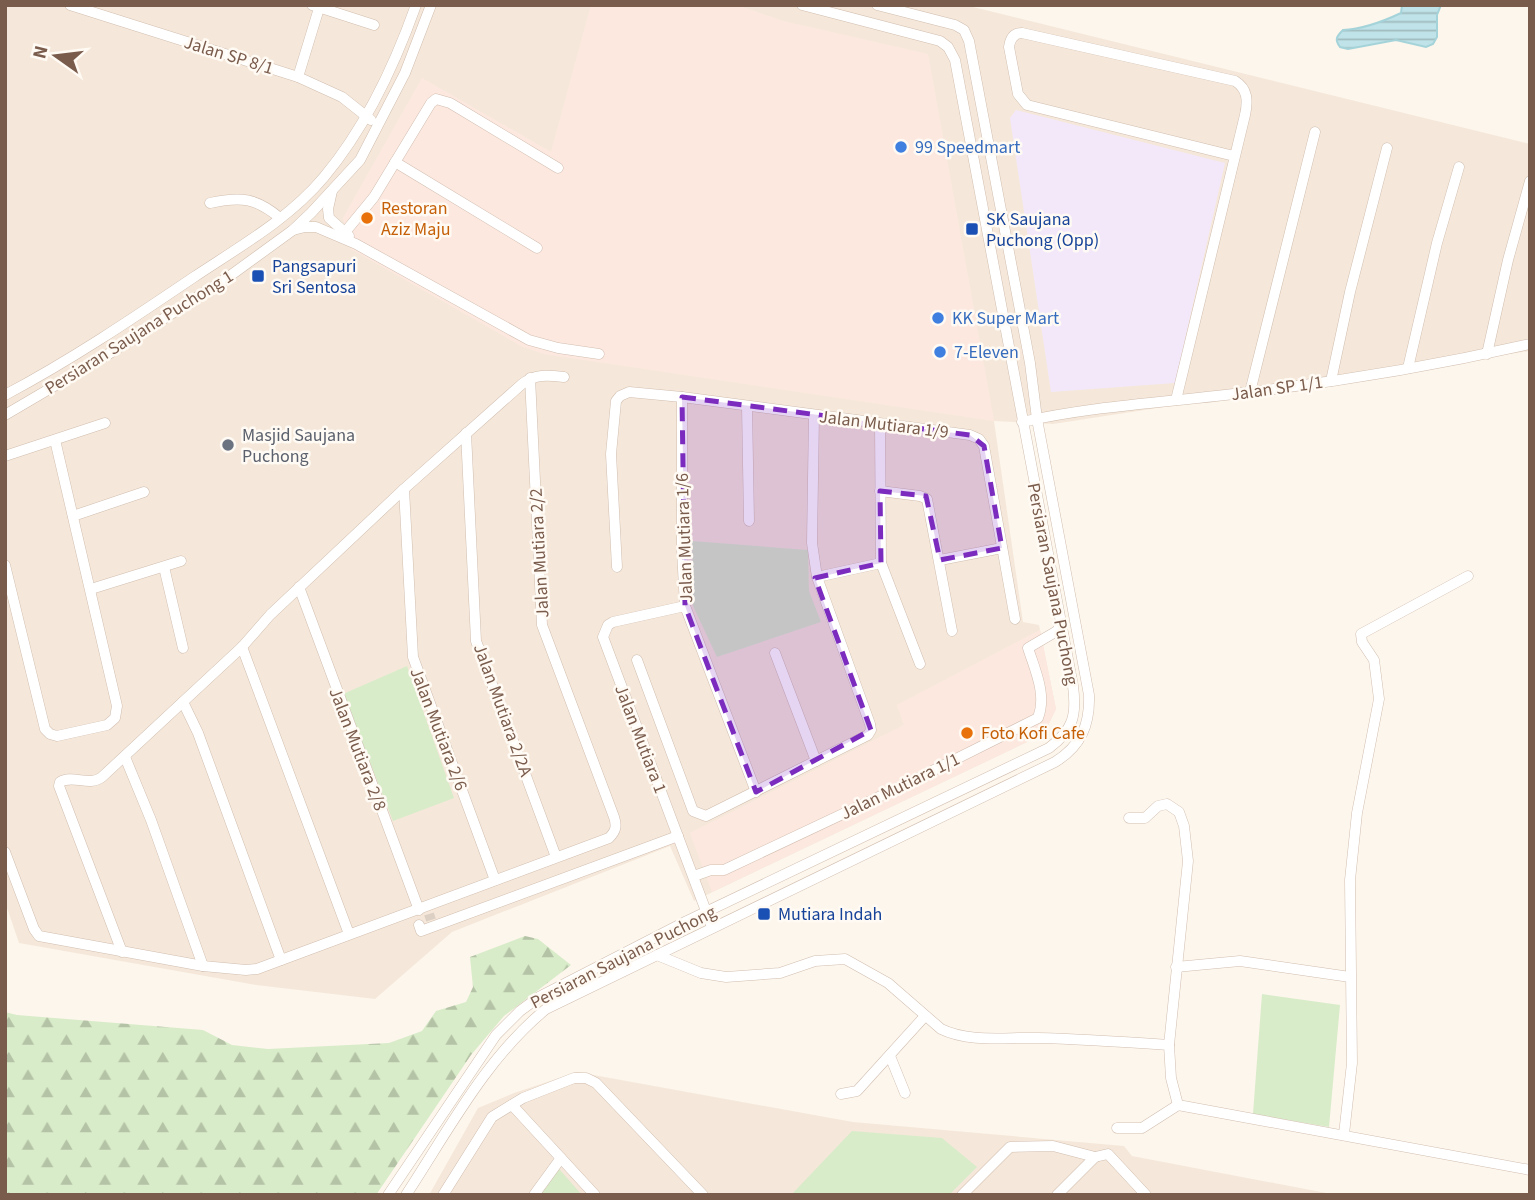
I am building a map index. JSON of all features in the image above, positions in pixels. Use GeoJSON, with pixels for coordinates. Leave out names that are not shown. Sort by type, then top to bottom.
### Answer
{"type":"FeatureCollection","features":[{"type":"Feature","properties":{"kind":"street","name":"Jalan SP 8/1"},"geometry":{"type":"LineString","coordinates":[[70,5],[298,77],[342,97],[378,126]]}},
{"type":"Feature","properties":{"kind":"street","name":"Persiaran Saujana Puchong 1"},"geometry":{"type":"LineString","coordinates":[[5,395],[97,342],[280,218],[323,179],[367,116],[392,68],[416,5]]}},
{"type":"Feature","properties":{"kind":"street","name":"Persiaran Saujana Puchong 1"},"geometry":{"type":"LineString","coordinates":[[5,415],[107,355],[227,278],[293,230],[360,160],[405,73],[431,5]]}},
{"type":"Feature","properties":{"kind":"street","name":"Persiaran Saujana Puchong"},"geometry":{"type":"LineString","coordinates":[[388,1195],[496,1034],[520,1011],[540,997],[707,912],[1049,748],[1063,738],[1072,724],[1076,705],[955,60],[948,47],[940,41],[802,5]]}},
{"type":"Feature","properties":{"kind":"street","name":"Persiaran Saujana Puchong"},"geometry":{"type":"LineString","coordinates":[[406,1195],[492,1065],[529,1023],[545,1010],[1055,762],[1078,744],[1090,713],[1089,695],[969,41],[964,30],[955,25],[877,5]]}},
{"type":"Feature","properties":{"kind":"street"},"geometry":{"type":"LineString","coordinates":[[298,77],[317,6],[374,25]]}},
{"type":"Feature","properties":{"kind":"street"},"geometry":{"type":"LineString","coordinates":[[1176,400],[1245,115],[1246,94],[1242,85],[1235,81],[1022,33],[1014,35],[1009,47],[1018,94],[1027,105],[1234,156]]}},
{"type":"Feature","properties":{"kind":"street"},"geometry":{"type":"LineString","coordinates":[[346,232],[374,197],[436,99],[450,103],[558,168]]}},
{"type":"Feature","properties":{"kind":"street"},"geometry":{"type":"LineString","coordinates":[[1250,393],[1315,132]]}},
{"type":"Feature","properties":{"kind":"street"},"geometry":{"type":"LineString","coordinates":[[1331,381],[1350,292],[1387,148]]}},
{"type":"Feature","properties":{"kind":"street"},"geometry":{"type":"LineString","coordinates":[[395,162],[537,248]]}},
{"type":"Feature","properties":{"kind":"street"},"geometry":{"type":"LineString","coordinates":[[1408,368],[1458,167]]}},
{"type":"Feature","properties":{"kind":"street"},"geometry":{"type":"LineString","coordinates":[[1487,354],[1508,260],[1530,181]]}},
{"type":"Feature","properties":{"kind":"street"},"geometry":{"type":"LineString","coordinates":[[332,190],[329,218],[356,244]]}},
{"type":"Feature","properties":{"kind":"street"},"geometry":{"type":"LineString","coordinates":[[210,204],[226,200],[251,201],[262,204],[280,218]]}},
{"type":"Feature","properties":{"kind":"street"},"geometry":{"type":"LineString","coordinates":[[293,230],[316,227],[356,244],[529,340],[598,354]]}},
{"type":"Feature","properties":{"kind":"street","name":"Jalan SP 1/1"},"geometry":{"type":"LineString","coordinates":[[1022,422],[1331,381],[1530,344]]}},
{"type":"Feature","properties":{"kind":"street"},"geometry":{"type":"LineString","coordinates":[[121,952],[60,786],[63,779],[98,781],[242,647],[299,587],[466,433],[530,378],[542,375],[564,377]]}},
{"type":"Feature","properties":{"kind":"street","name":"Jalan Mutiara 2/2"},"geometry":{"type":"LineString","coordinates":[[530,378],[542,625],[614,817],[616,829],[609,838],[556,857]]}},
{"type":"Feature","properties":{"kind":"street","name":"Jalan Mutiara 1/9"},"geometry":{"type":"LineString","coordinates":[[617,567],[611,454],[614,408],[620,396],[629,392],[682,397],[970,435],[979,439],[984,446],[1015,619]]}},
{"type":"Feature","properties":{"kind":"street","name":"Jalan Mutiara 1/6"},"geometry":{"type":"LineString","coordinates":[[682,397],[682,550],[685,606],[756,792]]}},
{"type":"Feature","properties":{"kind":"street"},"geometry":{"type":"LineString","coordinates":[[747,406],[749,521]]}},
{"type":"Feature","properties":{"kind":"street"},"geometry":{"type":"LineString","coordinates":[[637,660],[693,811],[699,815],[706,816],[868,735],[871,730],[817,577],[812,543],[814,415]]}},
{"type":"Feature","properties":{"kind":"street"},"geometry":{"type":"LineString","coordinates":[[5,456],[105,423]]}},
{"type":"Feature","properties":{"kind":"street"},"geometry":{"type":"LineString","coordinates":[[880,424],[881,563],[920,664]]}},
{"type":"Feature","properties":{"kind":"street","name":"Jalan Mutiara 2/2A"},"geometry":{"type":"LineString","coordinates":[[466,433],[476,641],[556,857]]}},
{"type":"Feature","properties":{"kind":"street"},"geometry":{"type":"LineString","coordinates":[[5,565],[45,729],[57,736],[107,725],[115,718],[117,706],[55,440]]}},
{"type":"Feature","properties":{"kind":"street","name":"Jalan Mutiara 2/6"},"geometry":{"type":"LineString","coordinates":[[404,489],[412,657],[495,880]]}},
{"type":"Feature","properties":{"kind":"street"},"geometry":{"type":"LineString","coordinates":[[880,491],[927,499],[951,631]]}},
{"type":"Feature","properties":{"kind":"street"},"geometry":{"type":"LineString","coordinates":[[74,516],[144,492]]}},
{"type":"Feature","properties":{"kind":"street"},"geometry":{"type":"LineString","coordinates":[[940,560],[1002,548]]}},
{"type":"Feature","properties":{"kind":"street"},"geometry":{"type":"LineString","coordinates":[[91,589],[181,561]]}},
{"type":"Feature","properties":{"kind":"street"},"geometry":{"type":"LineString","coordinates":[[817,577],[881,563]]}},
{"type":"Feature","properties":{"kind":"street"},"geometry":{"type":"LineString","coordinates":[[164,568],[183,648]]}},
{"type":"Feature","properties":{"kind":"street"},"geometry":{"type":"LineString","coordinates":[[1344,1134],[1352,1063],[1350,880],[1353,840],[1379,699],[1374,660],[1362,642],[1361,634],[1468,576]]}},
{"type":"Feature","properties":{"kind":"street","name":"Jalan Mutiara 2/8"},"geometry":{"type":"LineString","coordinates":[[299,587],[335,690],[425,918]]}},
{"type":"Feature","properties":{"kind":"street","name":"Jalan Mutiara 1"},"geometry":{"type":"LineString","coordinates":[[685,606],[613,622],[604,631],[603,637],[712,927]]}},
{"type":"Feature","properties":{"kind":"street"},"geometry":{"type":"LineString","coordinates":[[1042,638],[1057,631],[1061,624]]}},
{"type":"Feature","properties":{"kind":"street"},"geometry":{"type":"LineString","coordinates":[[1042,638],[1066,651]]}},
{"type":"Feature","properties":{"kind":"street","name":"Jalan Mutiara 1/1"},"geometry":{"type":"LineString","coordinates":[[694,876],[711,870],[724,870],[1038,718],[1042,695],[1028,648],[1042,638]]}},
{"type":"Feature","properties":{"kind":"street"},"geometry":{"type":"LineString","coordinates":[[242,647],[349,934]]}},
{"type":"Feature","properties":{"kind":"street"},"geometry":{"type":"LineString","coordinates":[[775,653],[816,761]]}},
{"type":"Feature","properties":{"kind":"street"},"geometry":{"type":"LineString","coordinates":[[183,702],[198,733],[281,960]]}},
{"type":"Feature","properties":{"kind":"street"},"geometry":{"type":"LineString","coordinates":[[125,757],[151,820],[203,966]]}},
{"type":"Feature","properties":{"kind":"street"},"geometry":{"type":"LineString","coordinates":[[1129,818],[1145,818],[1158,806],[1167,804],[1179,812],[1184,826],[1188,860],[1169,1045],[1171,1078],[1178,1105]]}},
{"type":"Feature","properties":{"kind":"street"},"geometry":{"type":"LineString","coordinates":[[5,852],[39,936],[203,966],[246,970],[281,960],[349,934],[425,918],[678,836]]}},
{"type":"Feature","properties":{"kind":"street"},"geometry":{"type":"LineString","coordinates":[[425,918],[495,880],[556,857]]}},
{"type":"Feature","properties":{"kind":"street"},"geometry":{"type":"LineString","coordinates":[[657,955],[701,973],[726,977],[780,973],[815,961],[845,959],[888,983],[941,1029],[965,1037],[1169,1045]]}},
{"type":"Feature","properties":{"kind":"street"},"geometry":{"type":"LineString","coordinates":[[1177,967],[1240,961],[1350,977]]}},
{"type":"Feature","properties":{"kind":"street"},"geometry":{"type":"LineString","coordinates":[[841,1094],[857,1091],[925,1016]]}},
{"type":"Feature","properties":{"kind":"street"},"geometry":{"type":"LineString","coordinates":[[890,1056],[905,1093]]}},
{"type":"Feature","properties":{"kind":"street"},"geometry":{"type":"LineString","coordinates":[[443,1195],[492,1117],[523,1098],[574,1078],[586,1078],[596,1083],[703,1195]]}},
{"type":"Feature","properties":{"kind":"street"},"geometry":{"type":"LineString","coordinates":[[512,1105],[595,1195]]}},
{"type":"Feature","properties":{"kind":"street"},"geometry":{"type":"LineString","coordinates":[[1117,1128],[1142,1128],[1178,1105],[1530,1170]]}},
{"type":"Feature","properties":{"kind":"street"},"geometry":{"type":"LineString","coordinates":[[962,1195],[1010,1147],[1053,1146],[1095,1157],[1108,1154],[1146,1195]]}},
{"type":"Feature","properties":{"kind":"street"},"geometry":{"type":"LineString","coordinates":[[1057,1195],[1095,1157]]}},
{"type":"Feature","properties":{"kind":"street"},"geometry":{"type":"LineString","coordinates":[[534,1195],[561,1158]]}},
{"type":"Feature","properties":{"kind":"highlighted area"},"geometry":{"type":"Polygon","coordinates":[[[682,397],[970,435],[984,446],[1002,548],[940,560],[926,496],[880,491],[881,563],[815,578],[871,730],[756,792],[685,606],[682,397]]]}},
{"type":"Feature","properties":{"kind":"shaded area"},"geometry":{"type":"Polygon","coordinates":[[[5,5],[965,5],[1530,144],[1530,351],[1053,424],[994,421],[1023,622],[1039,625],[1056,709],[1044,734],[694,901],[670,846],[452,932],[375,999],[256,985],[19,943],[5,902],[5,5]]]}},
{"type":"Feature","properties":{"kind":"shaded area"},"geometry":{"type":"Polygon","coordinates":[[[591,5],[737,5],[783,21],[928,54],[994,421],[544,354],[523,347],[351,249],[343,218],[422,78],[551,152],[591,5]]]}},
{"type":"Feature","properties":{"kind":"shaded area"},"geometry":{"type":"Polygon","coordinates":[[[1016,110],[1225,163],[1175,383],[1051,392],[1010,118],[1016,110]]]}},
{"type":"Feature","properties":{"kind":"shaded area"},"geometry":{"type":"Polygon","coordinates":[[[1040,630],[1056,709],[1044,734],[712,892],[690,833],[904,725],[897,705],[1040,630]]]}},
{"type":"Feature","properties":{"kind":"shaded area"},"geometry":{"type":"Polygon","coordinates":[[[577,1072],[853,1122],[1124,1146],[1132,1156],[1337,1195],[429,1195],[478,1108],[577,1072]]]}},
{"type":"Feature","properties":{"kind":"green space"},"geometry":{"type":"Polygon","coordinates":[[[692,541],[808,550],[809,591],[821,622],[717,657],[693,606],[692,541]]]}},
{"type":"Feature","properties":{"kind":"green space"},"geometry":{"type":"Polygon","coordinates":[[[407,666],[454,798],[393,821],[343,694],[407,666]]]}},
{"type":"Feature","properties":{"kind":"green space"},"geometry":{"type":"Polygon","coordinates":[[[525,936],[538,939],[571,965],[504,1016],[471,1055],[376,1195],[5,1195],[5,1012],[203,1030],[232,1045],[268,1049],[389,1043],[422,1031],[436,1011],[466,1002],[473,987],[470,957],[525,936]]]}},
{"type":"Feature","properties":{"kind":"green space"},"geometry":{"type":"Polygon","coordinates":[[[1262,994],[1340,1005],[1329,1127],[1253,1114],[1262,994]]]}},
{"type":"Feature","properties":{"kind":"green space"},"geometry":{"type":"Polygon","coordinates":[[[852,1131],[942,1138],[977,1167],[949,1195],[791,1195],[852,1131]]]}},
{"type":"Feature","properties":{"kind":"green space"},"geometry":{"type":"Polygon","coordinates":[[[559,1169],[582,1195],[540,1195],[559,1169]]]}},
{"type":"Feature","properties":{"kind":"water"},"geometry":{"type":"Polygon","coordinates":[[[1402,5],[1441,5],[1437,15],[1437,37],[1433,44],[1426,47],[1396,40],[1348,49],[1338,44],[1337,38],[1343,30],[1366,27],[1387,19],[1401,13],[1402,5]]]}},
{"type":"Feature","properties":{"kind":"tunnel"},"geometry":{"type":"LineString","coordinates":[[429,914],[431,920]]}},
{"type":"Feature","properties":{"kind":"place","name":"99 Speedmart"},"geometry":{"type":"Point","coordinates":[901,147]}},
{"type":"Feature","properties":{"kind":"place","name":"Restoran Aziz Maju"},"geometry":{"type":"Point","coordinates":[367,218]}},
{"type":"Feature","properties":{"kind":"place","name":"SK Saujana Puchong (Opp)"},"geometry":{"type":"Point","coordinates":[972,229]}},
{"type":"Feature","properties":{"kind":"place","name":"Pangsapuri Sri Sentosa"},"geometry":{"type":"Point","coordinates":[258,276]}},
{"type":"Feature","properties":{"kind":"place","name":"KK Super Mart"},"geometry":{"type":"Point","coordinates":[938,318]}},
{"type":"Feature","properties":{"kind":"place","name":"7-Eleven"},"geometry":{"type":"Point","coordinates":[940,352]}},
{"type":"Feature","properties":{"kind":"place","name":"Masjid Saujana Puchong"},"geometry":{"type":"Point","coordinates":[228,445]}},
{"type":"Feature","properties":{"kind":"place","name":"Foto Kofi Cafe"},"geometry":{"type":"Point","coordinates":[967,733]}},
{"type":"Feature","properties":{"kind":"place","name":"Mutiara Indah"},"geometry":{"type":"Point","coordinates":[764,914]}}]}
